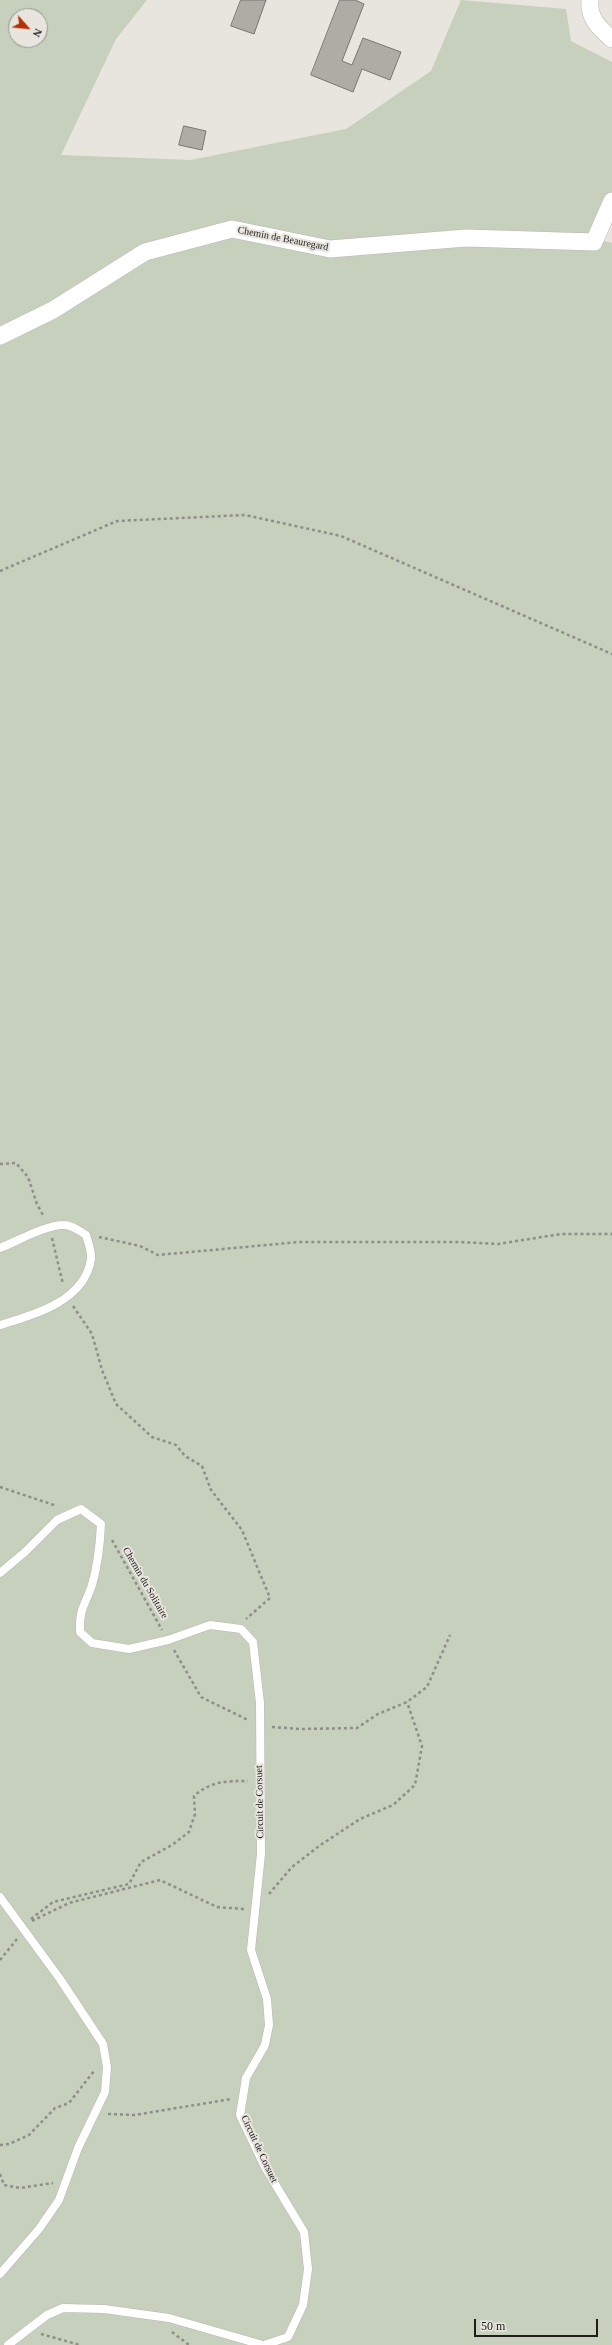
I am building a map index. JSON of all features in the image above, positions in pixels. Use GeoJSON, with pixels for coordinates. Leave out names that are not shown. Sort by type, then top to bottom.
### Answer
{"type":"FeatureCollection","features":[{"type":"Feature","properties":{"kind":"street"},"geometry":{"type":"LineString","coordinates":[[590,0],[589,10],[597,26],[612,39]]}},
{"type":"Feature","properties":{"kind":"street","name":"Chemin de Beauregard"},"geometry":{"type":"LineString","coordinates":[[0,336],[53,310],[145,252],[232,229],[330,249],[466,238],[594,242],[612,201]]}},
{"type":"Feature","properties":{"kind":"lane"},"geometry":{"type":"LineString","coordinates":[[0,1248],[50,1228],[64,1225],[76,1228],[86,1235],[91,1259],[82,1283],[66,1296],[37,1314],[0,1325]]}},
{"type":"Feature","properties":{"kind":"lane"},"geometry":{"type":"LineString","coordinates":[[0,1573],[25,1552],[57,1520],[81,1509],[101,1524],[100,1550],[92,1585],[79,1614],[80,1632],[92,1643],[129,1649],[168,1640],[210,1625],[242,1629]]}},
{"type":"Feature","properties":{"kind":"lane","name":"Circuit de Corsuet"},"geometry":{"type":"LineString","coordinates":[[8,2345],[30,2330],[47,2315],[63,2308],[104,2309],[169,2318],[264,2345],[288,2337],[303,2305],[308,2269],[304,2232],[266,2169],[240,2116],[246,2078],[265,2045],[269,2025],[267,1999],[251,1950],[261,1854],[259,1782],[260,1703],[253,1642],[242,1629]]}},
{"type":"Feature","properties":{"kind":"lane"},"geometry":{"type":"LineString","coordinates":[[0,1897],[25,1926],[103,2044],[107,2067],[105,2092],[78,2148],[60,2200],[39,2229],[0,2274]]}},
{"type":"Feature","properties":{"kind":"path"},"geometry":{"type":"LineString","coordinates":[[0,571],[117,521],[245,515],[341,536],[612,654]]}},
{"type":"Feature","properties":{"kind":"path"},"geometry":{"type":"LineString","coordinates":[[0,1164],[16,1163],[28,1177],[37,1204],[50,1228],[66,1296],[92,1334],[102,1370],[116,1404],[152,1437],[176,1445],[185,1456],[202,1466],[211,1490],[242,1530],[270,1598],[246,1618],[242,1629]]}},
{"type":"Feature","properties":{"kind":"path"},"geometry":{"type":"LineString","coordinates":[[86,1235],[140,1246],[158,1255],[299,1242],[460,1242],[498,1244],[561,1234],[612,1234]]}},
{"type":"Feature","properties":{"kind":"path"},"geometry":{"type":"LineString","coordinates":[[0,1487],[63,1509]]}},
{"type":"Feature","properties":{"kind":"path","name":"Chemin du Solitaire"},"geometry":{"type":"LineString","coordinates":[[111,1537],[201,1697],[259,1726]]}},
{"type":"Feature","properties":{"kind":"path"},"geometry":{"type":"LineString","coordinates":[[259,1726],[300,1729],[357,1728],[378,1714],[407,1702],[427,1687],[450,1635]]}},
{"type":"Feature","properties":{"kind":"path"},"geometry":{"type":"LineString","coordinates":[[0,1960],[25,1926],[53,1902],[129,1884],[141,1862],[172,1845],[190,1832],[195,1814],[194,1796],[205,1786],[224,1781],[259,1782]]}},
{"type":"Feature","properties":{"kind":"path"},"geometry":{"type":"LineString","coordinates":[[0,2145],[9,2144],[29,2135],[55,2108],[69,2103],[88,2080],[105,2054]]}},
{"type":"Feature","properties":{"kind":"path"},"geometry":{"type":"LineString","coordinates":[[95,2114],[135,2115],[243,2097]]}},
{"type":"Feature","properties":{"kind":"path"},"geometry":{"type":"LineString","coordinates":[[0,2174],[4,2185],[20,2188],[68,2179]]}},
{"type":"Feature","properties":{"kind":"path"},"geometry":{"type":"LineString","coordinates":[[30,2330],[61,2341],[80,2345]]}},
{"type":"Feature","properties":{"kind":"green space"},"geometry":{"type":"Polygon","coordinates":[[[0,0],[147,0],[116,39],[61,155],[191,160],[346,129],[431,71],[461,0],[566,9],[571,41],[612,62],[612,222],[603,241],[612,243],[612,2345],[0,2345],[0,0]]]}},
{"type":"Feature","properties":{"kind":"building"},"geometry":{"type":"Polygon","coordinates":[[[241,0],[266,0],[254,34],[231,26],[241,0]]]}},
{"type":"Feature","properties":{"kind":"building"},"geometry":{"type":"Polygon","coordinates":[[[340,0],[355,0],[364,4],[342,61],[352,65],[363,38],[401,52],[390,80],[362,69],[353,92],[311,75],[340,0]]]}},
{"type":"Feature","properties":{"kind":"building"},"geometry":{"type":"Polygon","coordinates":[[[184,126],[206,131],[202,150],[179,145],[184,126]]]}}]}
